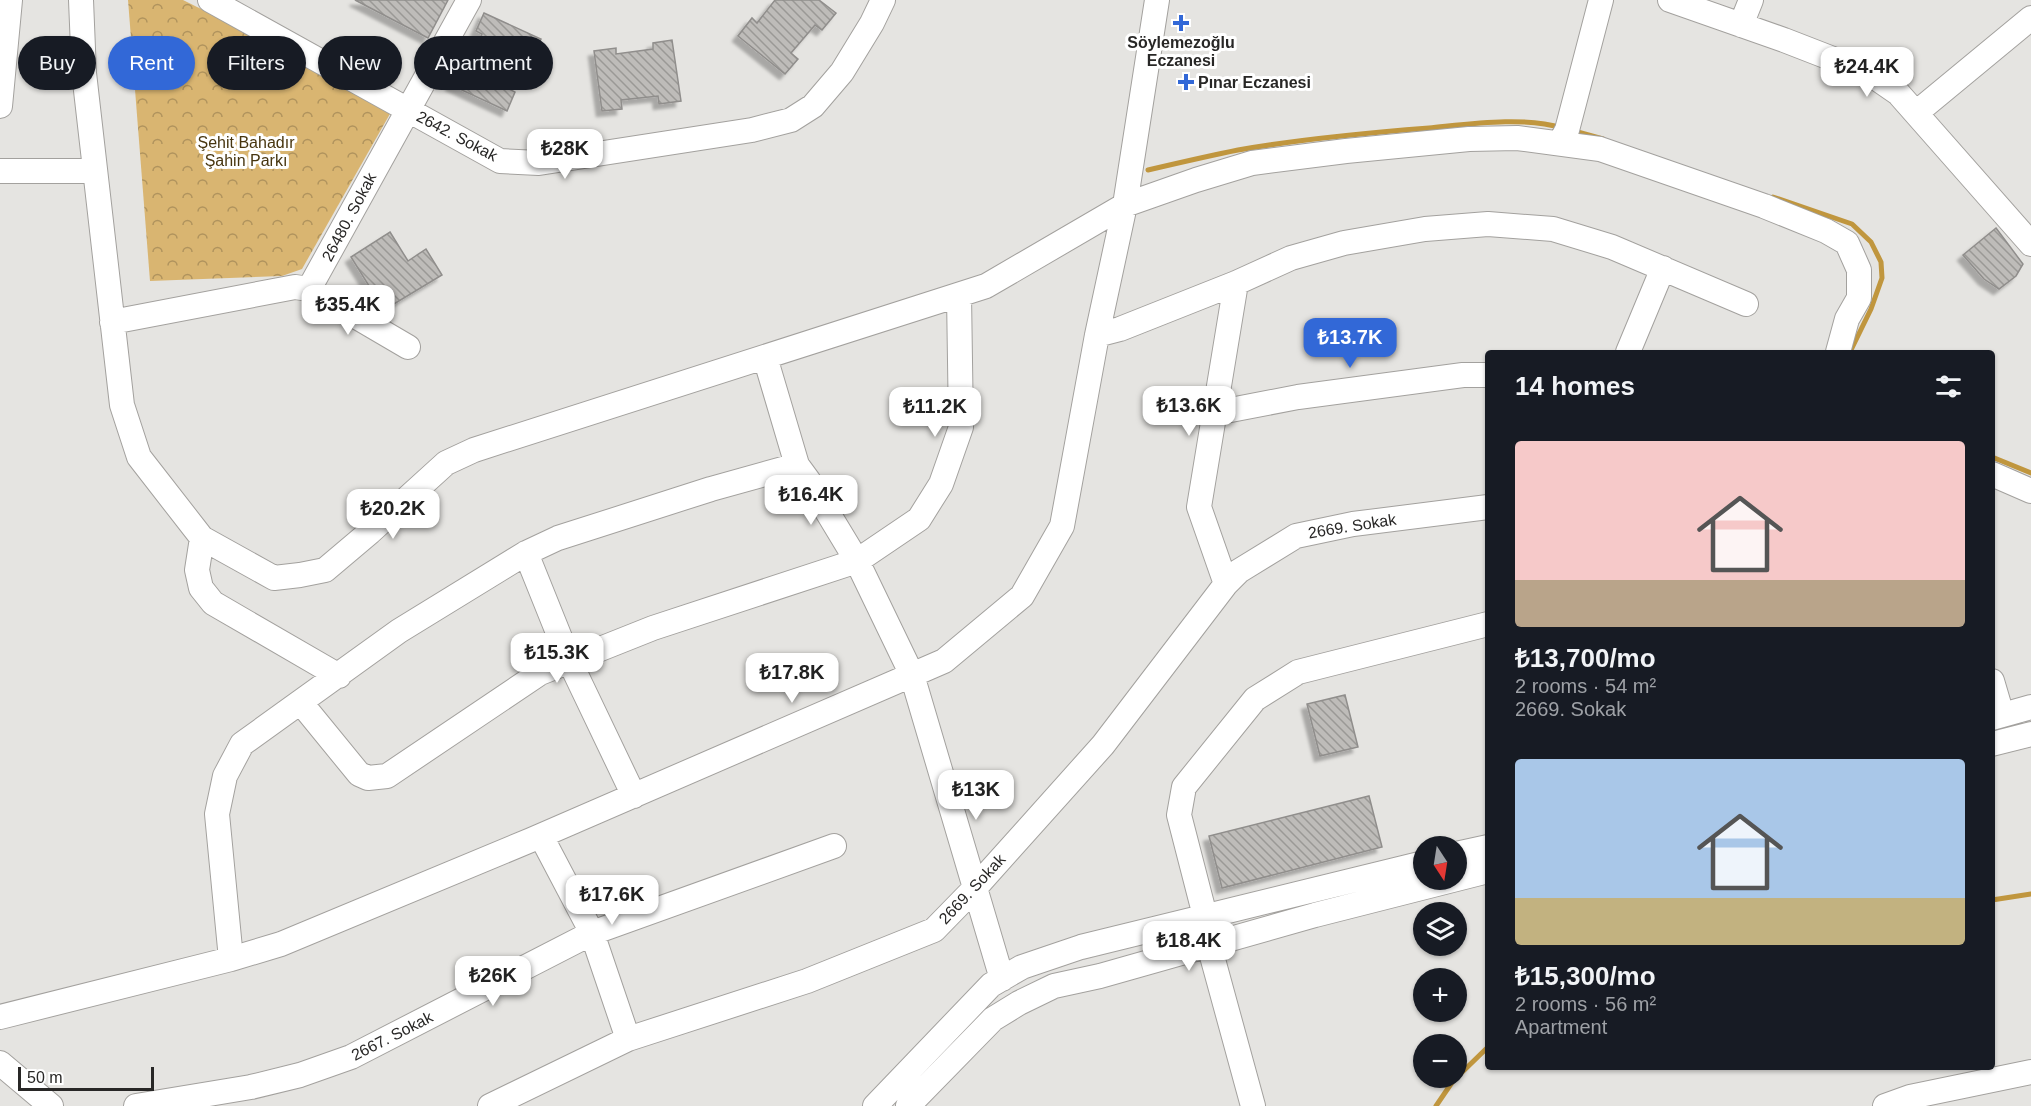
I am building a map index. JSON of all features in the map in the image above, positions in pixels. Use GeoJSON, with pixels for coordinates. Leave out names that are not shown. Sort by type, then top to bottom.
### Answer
{"type":"FeatureCollection","features":[{"type":"Feature","properties":{"kind":"street"},"geometry":{"type":"LineString","coordinates":[[0,106],[10,0]]}},
{"type":"Feature","properties":{"kind":"street"},"geometry":{"type":"LineString","coordinates":[[81,0],[84,73],[122,405],[139,457],[202,538],[274,578],[300,576],[324,570],[446,463],[474,450],[986,286],[1125,205],[1252,163],[1469,139],[1517,138],[1600,149],[1764,206],[1826,231],[1847,243],[1859,270],[1859,298],[1846,319],[1838,350]]}},
{"type":"Feature","properties":{"kind":"street","name":"2642. Sokak"},"geometry":{"type":"LineString","coordinates":[[210,0],[500,161],[539,163],[752,130],[791,120],[813,106],[842,72],[872,23],[883,0]]}},
{"type":"Feature","properties":{"kind":"street","name":"26480. Sokak"},"geometry":{"type":"LineString","coordinates":[[309,289],[469,0]]}},
{"type":"Feature","properties":{"kind":"street"},"geometry":{"type":"LineString","coordinates":[[0,1017],[231,959],[281,944],[541,836],[944,661],[1022,596],[1062,526],[1097,335],[1125,205],[1157,0]]}},
{"type":"Feature","properties":{"kind":"street"},"geometry":{"type":"LineString","coordinates":[[1560,143],[1567,130],[1600,0]]}},
{"type":"Feature","properties":{"kind":"street"},"geometry":{"type":"LineString","coordinates":[[1670,0],[1869,73],[1898,93],[2031,244]]}},
{"type":"Feature","properties":{"kind":"street"},"geometry":{"type":"LineString","coordinates":[[1741,25],[1751,0]]}},
{"type":"Feature","properties":{"kind":"street"},"geometry":{"type":"LineString","coordinates":[[1916,113],[2027,28]]}},
{"type":"Feature","properties":{"kind":"street"},"geometry":{"type":"LineString","coordinates":[[0,171],[95,171]]}},
{"type":"Feature","properties":{"kind":"street"},"geometry":{"type":"LineString","coordinates":[[1097,335],[1120,329],[1236,283],[1291,258],[1344,243],[1425,229],[1488,224],[1553,229],[1612,247],[1746,304]]}},
{"type":"Feature","properties":{"kind":"street"},"geometry":{"type":"LineString","coordinates":[[1629,350],[1663,268]]}},
{"type":"Feature","properties":{"kind":"street"},"geometry":{"type":"LineString","coordinates":[[1226,584],[1199,507],[1236,283]]}},
{"type":"Feature","properties":{"kind":"street"},"geometry":{"type":"LineString","coordinates":[[112,322],[295,287],[309,289],[408,347]]}},
{"type":"Feature","properties":{"kind":"street"},"geometry":{"type":"LineString","coordinates":[[301,703],[359,774],[368,778],[387,776],[540,673],[653,627],[857,561],[919,519],[941,484],[961,427],[959,295]]}},
{"type":"Feature","properties":{"kind":"street"},"geometry":{"type":"LineString","coordinates":[[765,357],[797,465],[857,561],[912,675],[1002,979]]}},
{"type":"Feature","properties":{"kind":"street"},"geometry":{"type":"LineString","coordinates":[[1215,413],[1310,396],[1463,375],[1485,375]]}},
{"type":"Feature","properties":{"kind":"street"},"geometry":{"type":"LineString","coordinates":[[231,959],[218,814],[225,776],[242,744],[399,631],[526,553],[569,534],[711,489],[797,465]]}},
{"type":"Feature","properties":{"kind":"street"},"geometry":{"type":"LineString","coordinates":[[1995,475],[2031,491]]}},
{"type":"Feature","properties":{"kind":"street","name":"2669. Sokak"},"geometry":{"type":"LineString","coordinates":[[490,1106],[628,1039],[807,981],[934,930],[974,889],[1103,745],[1226,584],[1239,571],[1296,536],[1353,524],[1485,507]]}},
{"type":"Feature","properties":{"kind":"street"},"geometry":{"type":"LineString","coordinates":[[202,538],[197,570],[201,588],[213,603],[339,676]]}},
{"type":"Feature","properties":{"kind":"street"},"geometry":{"type":"LineString","coordinates":[[526,553],[569,660],[634,796]]}},
{"type":"Feature","properties":{"kind":"street"},"geometry":{"type":"LineString","coordinates":[[1205,916],[1179,815],[1184,787],[1255,699],[1298,672],[1485,625]]}},
{"type":"Feature","properties":{"kind":"street"},"geometry":{"type":"LineString","coordinates":[[1997,716],[2031,707]]}},
{"type":"Feature","properties":{"kind":"street"},"geometry":{"type":"LineString","coordinates":[[1995,743],[2031,734]]}},
{"type":"Feature","properties":{"kind":"street"},"geometry":{"type":"LineString","coordinates":[[541,836],[592,933],[628,1039]]}},
{"type":"Feature","properties":{"kind":"street","name":"2667. Sokak"},"geometry":{"type":"LineString","coordinates":[[136,1106],[251,1087],[300,1075],[351,1058],[592,933],[834,846]]}},
{"type":"Feature","properties":{"kind":"street"},"geometry":{"type":"LineString","coordinates":[[1467,851],[1485,847]]}},
{"type":"Feature","properties":{"kind":"street"},"geometry":{"type":"LineString","coordinates":[[875,1106],[991,985],[1022,967],[1081,947],[1413,865]]}},
{"type":"Feature","properties":{"kind":"street"},"geometry":{"type":"LineString","coordinates":[[908,1106],[993,1019],[1054,986],[1100,976],[1316,915],[1485,872]]}},
{"type":"Feature","properties":{"kind":"street"},"geometry":{"type":"LineString","coordinates":[[1209,945],[1252,1106]]}},
{"type":"Feature","properties":{"kind":"street"},"geometry":{"type":"LineString","coordinates":[[0,1063],[51,1106]]}},
{"type":"Feature","properties":{"kind":"street"},"geometry":{"type":"LineString","coordinates":[[1885,1106],[1910,1097],[2031,1072]]}},
{"type":"Feature","properties":{"kind":"green space","name":"Şehit Bahadır Şahin Parkı"},"geometry":{"type":"Polygon","coordinates":[[[128,0],[183,0],[256,36],[207,36],[207,90],[306,90],[306,61],[318,67],[318,90],[365,90],[395,105],[302,269],[282,276],[150,281],[135,90],[195,90],[195,36],[131,36],[128,0]]]}},
{"type":"Feature","properties":{"kind":"building"},"geometry":{"type":"Polygon","coordinates":[[[355,0],[448,0],[429,36],[424,36],[355,0]]]}},
{"type":"Feature","properties":{"kind":"building"},"geometry":{"type":"Polygon","coordinates":[[[775,0],[819,0],[836,13],[822,30],[815,25],[791,53],[798,59],[785,74],[738,36],[752,18],[757,23],[775,0]]]}},
{"type":"Feature","properties":{"kind":"building"},"geometry":{"type":"Polygon","coordinates":[[[484,13],[534,36],[481,36],[482,34],[476,31],[484,13]]]}},
{"type":"Feature","properties":{"kind":"building"},"geometry":{"type":"Polygon","coordinates":[[[672,40],[681,101],[659,104],[658,96],[621,100],[622,109],[602,111],[594,51],[616,48],[616,54],[653,49],[653,43],[672,40]]]}},
{"type":"Feature","properties":{"kind":"building"},"geometry":{"type":"Polygon","coordinates":[[[462,90],[511,90],[515,92],[507,111],[462,90]]]}},
{"type":"Feature","properties":{"kind":"building"},"geometry":{"type":"Polygon","coordinates":[[[1996,228],[2023,264],[2016,276],[1999,289],[1984,279],[1963,255],[1996,228]]]}},
{"type":"Feature","properties":{"kind":"building"},"geometry":{"type":"Polygon","coordinates":[[[390,232],[408,261],[426,249],[442,275],[384,310],[351,257],[390,232]]]}},
{"type":"Feature","properties":{"kind":"building"},"geometry":{"type":"Polygon","coordinates":[[[1345,695],[1358,747],[1320,756],[1307,704],[1345,695]]]}},
{"type":"Feature","properties":{"kind":"building"},"geometry":{"type":"Polygon","coordinates":[[[1369,796],[1382,847],[1222,888],[1209,836],[1369,796]]]}},
{"type":"Feature","properties":{"kind":"waterway"},"geometry":{"type":"LineString","coordinates":[[1148,170],[1238,150],[1357,134],[1496,122],[1531,122],[1562,128]]}},
{"type":"Feature","properties":{"kind":"waterway"},"geometry":{"type":"LineString","coordinates":[[1574,131],[1603,139]]}},
{"type":"Feature","properties":{"kind":"waterway"},"geometry":{"type":"LineString","coordinates":[[1773,197],[1852,224],[1871,242],[1881,262],[1882,278],[1871,309],[1851,350]]}},
{"type":"Feature","properties":{"kind":"waterway"},"geometry":{"type":"LineString","coordinates":[[1995,458],[2031,473]]}},
{"type":"Feature","properties":{"kind":"waterway"},"geometry":{"type":"LineString","coordinates":[[1995,900],[2031,894]]}},
{"type":"Feature","properties":{"kind":"waterway"},"geometry":{"type":"LineString","coordinates":[[1436,1106],[1453,1081],[1485,1050]]}},
{"type":"Feature","properties":{"kind":"place","name":"Söylemezoğlu Eczanesi"},"geometry":{"type":"Point","coordinates":[1181,23]}},
{"type":"Feature","properties":{"kind":"place","name":"Pınar Eczanesi"},"geometry":{"type":"Point","coordinates":[1186,82]}}]}
